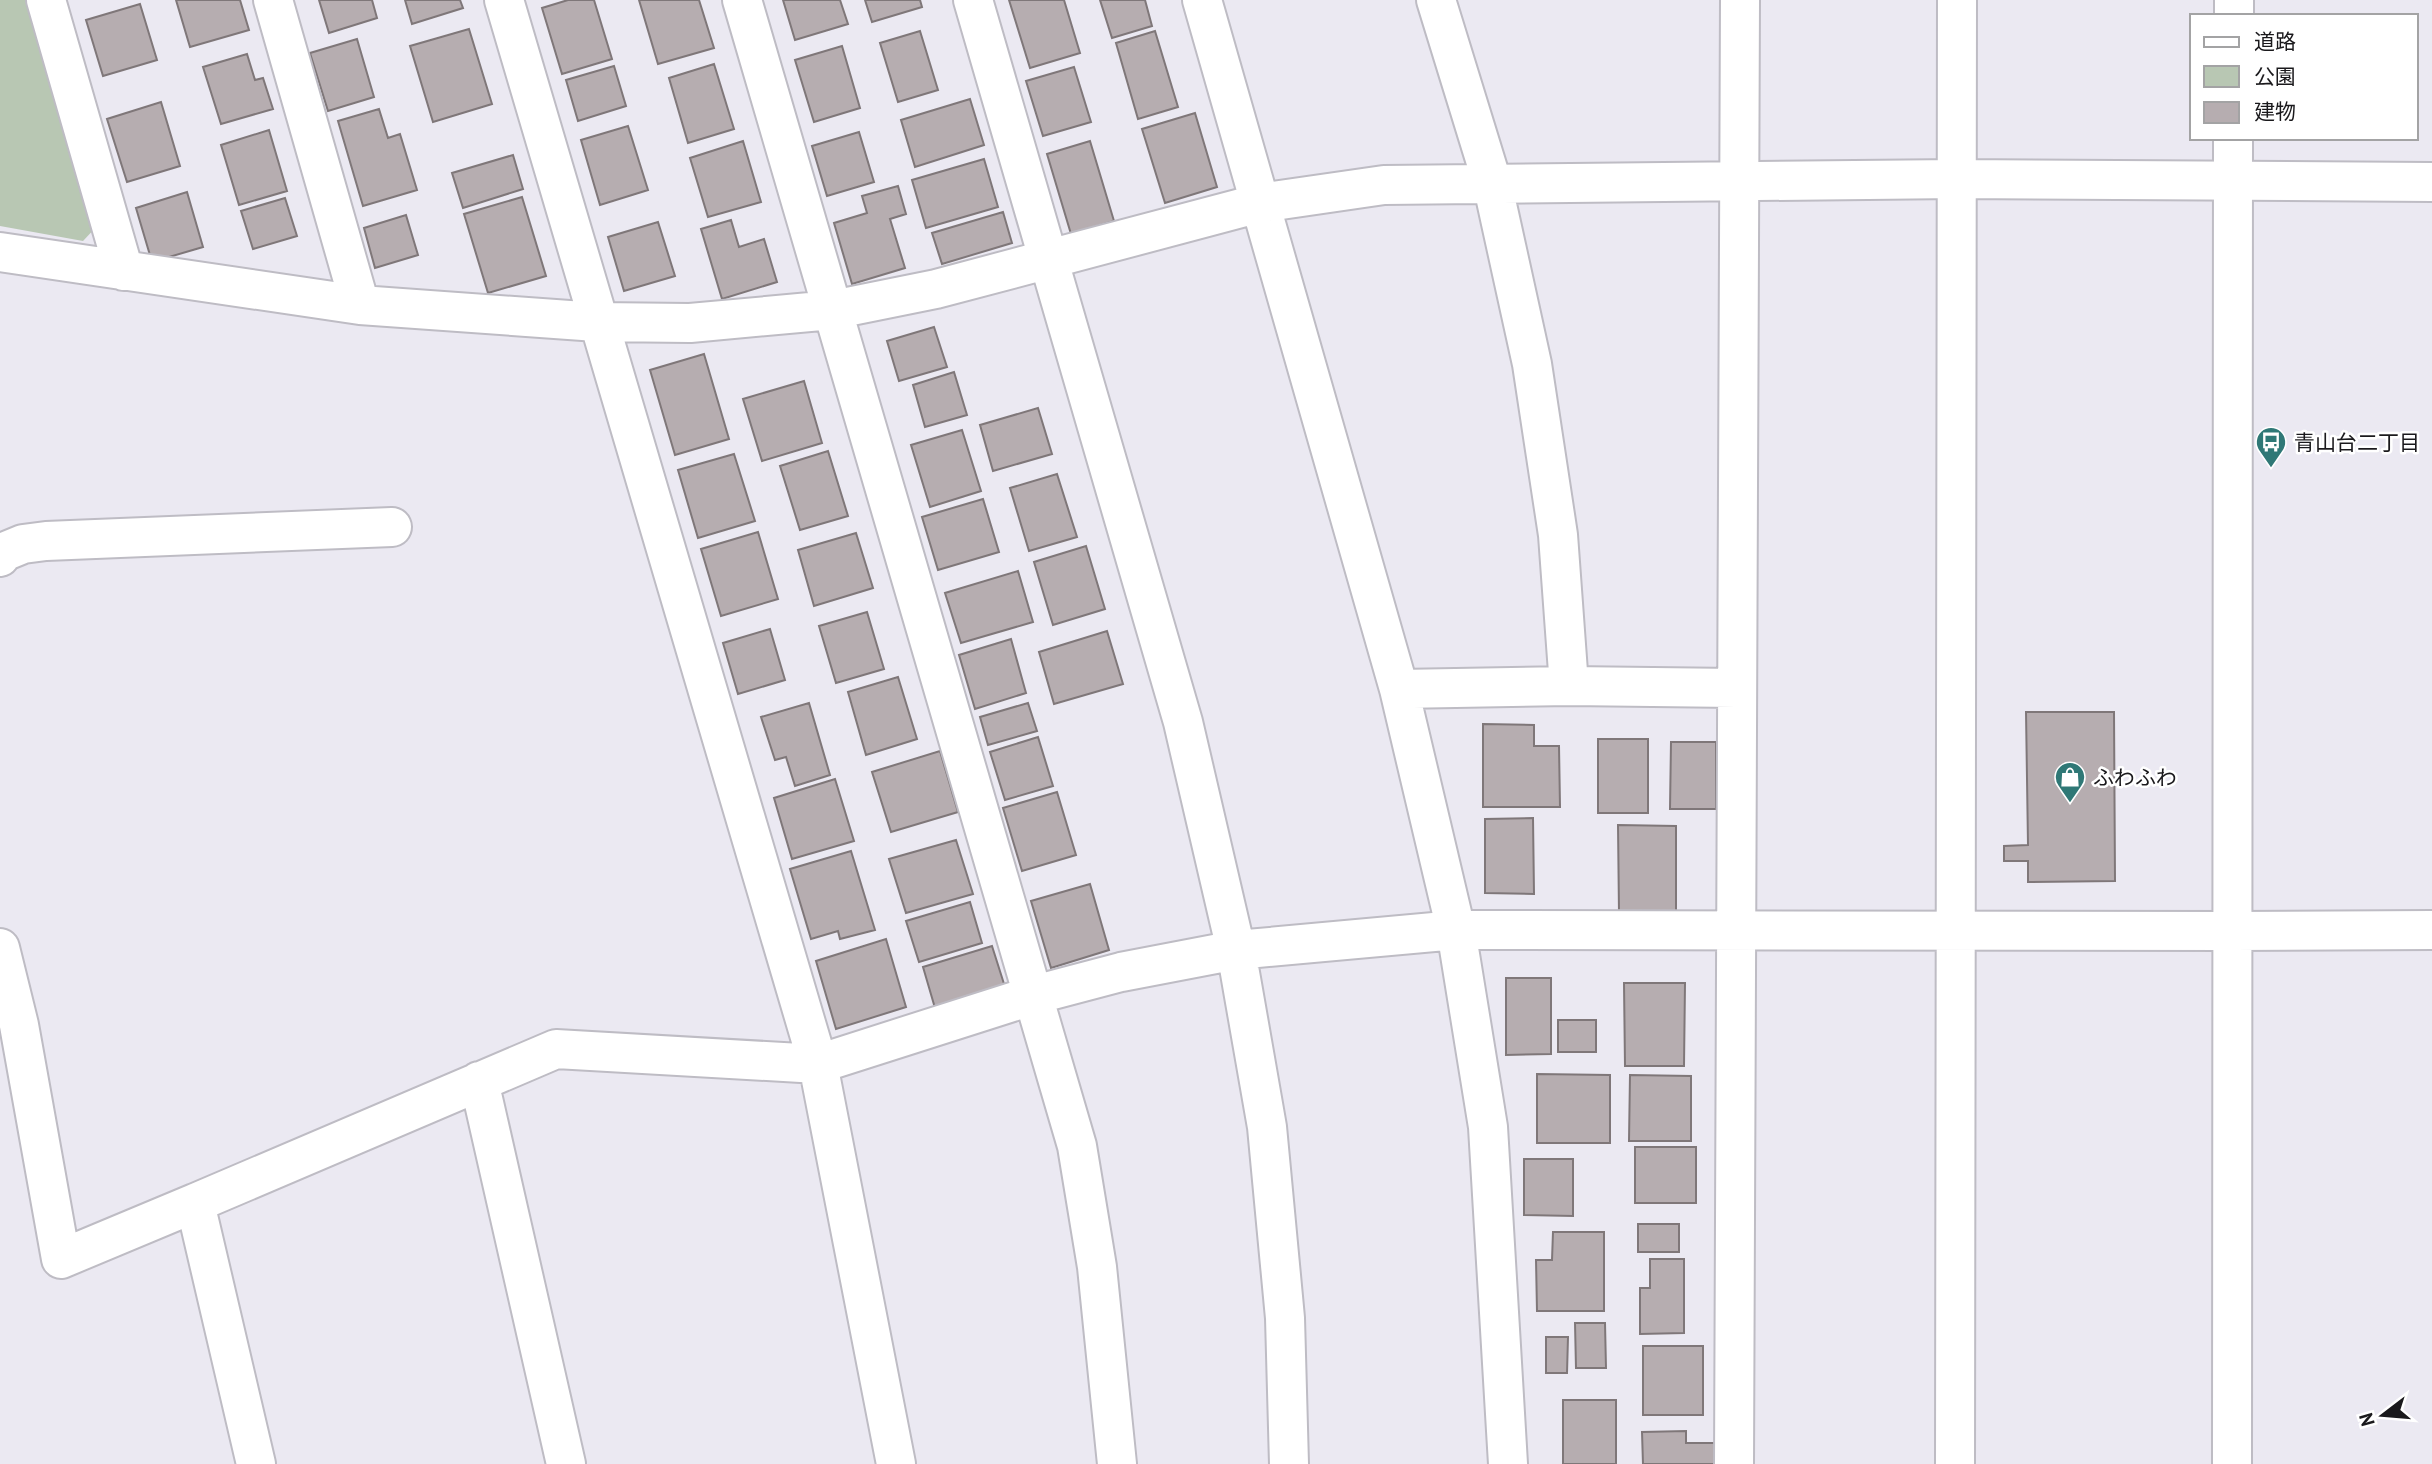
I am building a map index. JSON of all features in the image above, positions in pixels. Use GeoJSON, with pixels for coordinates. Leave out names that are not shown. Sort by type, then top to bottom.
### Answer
{"type":"FeatureCollection","features":[{"type":"Feature","properties":{"kind":"street"},"geometry":{"type":"LineString","coordinates":[[46,0],[124,271]]}},
{"type":"Feature","properties":{"kind":"street"},"geometry":{"type":"LineString","coordinates":[[273,0],[360,305]]}},
{"type":"Feature","properties":{"kind":"street"},"geometry":{"type":"LineString","coordinates":[[504,0],[818,1064],[896,1464]]}},
{"type":"Feature","properties":{"kind":"street"},"geometry":{"type":"LineString","coordinates":[[742,0],[1077,1146],[1097,1267],[1117,1464]]}},
{"type":"Feature","properties":{"kind":"street"},"geometry":{"type":"LineString","coordinates":[[973,0],[1183,722],[1236,950],[1267,1127],[1285,1318],[1289,1464]]}},
{"type":"Feature","properties":{"kind":"street"},"geometry":{"type":"LineString","coordinates":[[1202,0],[1399,689],[1456,930],[1488,1127],[1508,1464]]}},
{"type":"Feature","properties":{"kind":"street"},"geometry":{"type":"LineString","coordinates":[[1436,0],[1492,182],[1532,364],[1558,535],[1569,686]]}},
{"type":"Feature","properties":{"kind":"street"},"geometry":{"type":"LineString","coordinates":[[1734,1464],[1737,184],[1740,0]]}},
{"type":"Feature","properties":{"kind":"street"},"geometry":{"type":"LineString","coordinates":[[1955,1464],[1957,0]]}},
{"type":"Feature","properties":{"kind":"street"},"geometry":{"type":"LineString","coordinates":[[2232,1464],[2233,140]]}},
{"type":"Feature","properties":{"kind":"street"},"geometry":{"type":"LineString","coordinates":[[0,252],[360,305],[597,322],[690,323],[832,310],[936,289],[1047,257],[1260,203],[1384,185],[1492,182],[1737,184],[1957,179],[2432,183]]}},
{"type":"Feature","properties":{"kind":"street"},"geometry":{"type":"LineString","coordinates":[[0,554],[23,544],[46,541],[392,527]]}},
{"type":"Feature","properties":{"kind":"street"},"geometry":{"type":"LineString","coordinates":[[1399,689],[1569,686],[1736,688]]}},
{"type":"Feature","properties":{"kind":"street"},"geometry":{"type":"LineString","coordinates":[[0,948],[19,1025],[61,1259],[556,1049],[818,1064],[1034,995],[1121,972],[1236,950],[1456,930],[2432,930]]}},
{"type":"Feature","properties":{"kind":"street"},"geometry":{"type":"LineString","coordinates":[[479,1081],[566,1464]]}},
{"type":"Feature","properties":{"kind":"street"},"geometry":{"type":"LineString","coordinates":[[195,1203],[256,1464]]}},
{"type":"Feature","properties":{"kind":"green space"},"geometry":{"type":"Polygon","coordinates":[[[0,0],[30,0],[99,224],[83,241],[0,226],[0,0]]]}},
{"type":"Feature","properties":{"kind":"building"},"geometry":{"type":"Polygon","coordinates":[[[176,0],[240,0],[249,30],[190,47],[176,0]]]}},
{"type":"Feature","properties":{"kind":"building"},"geometry":{"type":"Polygon","coordinates":[[[319,0],[372,0],[377,18],[329,33],[319,0]]]}},
{"type":"Feature","properties":{"kind":"building"},"geometry":{"type":"Polygon","coordinates":[[[405,0],[460,0],[463,8],[412,24],[405,0]]]}},
{"type":"Feature","properties":{"kind":"building"},"geometry":{"type":"Polygon","coordinates":[[[568,0],[594,0],[612,59],[562,74],[542,8],[568,0]]]}},
{"type":"Feature","properties":{"kind":"building"},"geometry":{"type":"Polygon","coordinates":[[[639,0],[699,0],[714,48],[658,64],[639,0]]]}},
{"type":"Feature","properties":{"kind":"building"},"geometry":{"type":"Polygon","coordinates":[[[783,0],[840,0],[848,24],[795,40],[783,0]]]}},
{"type":"Feature","properties":{"kind":"building"},"geometry":{"type":"Polygon","coordinates":[[[865,0],[920,0],[922,7],[872,22],[865,0]]]}},
{"type":"Feature","properties":{"kind":"building"},"geometry":{"type":"Polygon","coordinates":[[[1009,0],[1064,0],[1080,53],[1030,68],[1009,0]]]}},
{"type":"Feature","properties":{"kind":"building"},"geometry":{"type":"Polygon","coordinates":[[[1100,0],[1145,0],[1152,26],[1112,38],[1100,0]]]}},
{"type":"Feature","properties":{"kind":"building"},"geometry":{"type":"Polygon","coordinates":[[[140,4],[157,60],[103,76],[86,20],[140,4]]]}},
{"type":"Feature","properties":{"kind":"building"},"geometry":{"type":"Polygon","coordinates":[[[469,29],[492,104],[433,122],[410,46],[469,29]]]}},
{"type":"Feature","properties":{"kind":"building"},"geometry":{"type":"Polygon","coordinates":[[[920,31],[938,90],[898,102],[880,43],[920,31]]]}},
{"type":"Feature","properties":{"kind":"building"},"geometry":{"type":"Polygon","coordinates":[[[1155,31],[1178,107],[1138,119],[1116,43],[1155,31]]]}},
{"type":"Feature","properties":{"kind":"building"},"geometry":{"type":"Polygon","coordinates":[[[357,39],[374,97],[328,111],[310,53],[357,39]]]}},
{"type":"Feature","properties":{"kind":"building"},"geometry":{"type":"Polygon","coordinates":[[[842,46],[860,108],[814,122],[795,60],[842,46]]]}},
{"type":"Feature","properties":{"kind":"building"},"geometry":{"type":"Polygon","coordinates":[[[247,54],[255,80],[263,78],[273,109],[221,124],[203,67],[247,54]]]}},
{"type":"Feature","properties":{"kind":"building"},"geometry":{"type":"Polygon","coordinates":[[[714,64],[734,129],[688,143],[669,78],[714,64]]]}},
{"type":"Feature","properties":{"kind":"building"},"geometry":{"type":"Polygon","coordinates":[[[614,66],[626,106],[578,121],[566,80],[614,66]]]}},
{"type":"Feature","properties":{"kind":"building"},"geometry":{"type":"Polygon","coordinates":[[[1074,67],[1091,122],[1043,136],[1026,81],[1074,67]]]}},
{"type":"Feature","properties":{"kind":"building"},"geometry":{"type":"Polygon","coordinates":[[[970,99],[984,145],[915,167],[901,120],[970,99]]]}},
{"type":"Feature","properties":{"kind":"building"},"geometry":{"type":"Polygon","coordinates":[[[161,102],[180,166],[127,182],[107,119],[161,102]]]}},
{"type":"Feature","properties":{"kind":"building"},"geometry":{"type":"Polygon","coordinates":[[[379,109],[388,138],[400,134],[417,190],[363,206],[338,121],[379,109]]]}},
{"type":"Feature","properties":{"kind":"building"},"geometry":{"type":"Polygon","coordinates":[[[1195,113],[1217,187],[1165,203],[1142,129],[1195,113]]]}},
{"type":"Feature","properties":{"kind":"building"},"geometry":{"type":"Polygon","coordinates":[[[628,126],[648,190],[600,205],[581,140],[628,126]]]}},
{"type":"Feature","properties":{"kind":"building"},"geometry":{"type":"Polygon","coordinates":[[[269,130],[287,191],[239,205],[221,145],[269,130]]]}},
{"type":"Feature","properties":{"kind":"building"},"geometry":{"type":"Polygon","coordinates":[[[859,132],[874,182],[827,196],[812,146],[859,132]]]}},
{"type":"Feature","properties":{"kind":"building"},"geometry":{"type":"Polygon","coordinates":[[[743,141],[761,202],[708,217],[690,158],[743,141]]]}},
{"type":"Feature","properties":{"kind":"building"},"geometry":{"type":"Polygon","coordinates":[[[1090,141],[1114,221],[1071,234],[1047,154],[1090,141]]]}},
{"type":"Feature","properties":{"kind":"building"},"geometry":{"type":"Polygon","coordinates":[[[513,155],[523,189],[463,208],[452,173],[513,155]]]}},
{"type":"Feature","properties":{"kind":"building"},"geometry":{"type":"Polygon","coordinates":[[[984,159],[998,207],[926,228],[912,180],[984,159]]]}},
{"type":"Feature","properties":{"kind":"building"},"geometry":{"type":"Polygon","coordinates":[[[898,186],[906,214],[890,219],[905,268],[852,284],[834,223],[867,213],[862,196],[898,186]]]}},
{"type":"Feature","properties":{"kind":"building"},"geometry":{"type":"Polygon","coordinates":[[[187,192],[203,247],[152,262],[136,208],[187,192]]]}},
{"type":"Feature","properties":{"kind":"building"},"geometry":{"type":"Polygon","coordinates":[[[522,197],[546,276],[488,293],[464,214],[522,197]]]}},
{"type":"Feature","properties":{"kind":"building"},"geometry":{"type":"Polygon","coordinates":[[[285,198],[297,236],[253,249],[241,211],[285,198]]]}},
{"type":"Feature","properties":{"kind":"building"},"geometry":{"type":"Polygon","coordinates":[[[1003,212],[1012,243],[942,264],[932,233],[1003,212]]]}},
{"type":"Feature","properties":{"kind":"building"},"geometry":{"type":"Polygon","coordinates":[[[406,215],[418,255],[375,268],[364,228],[406,215]]]}},
{"type":"Feature","properties":{"kind":"building"},"geometry":{"type":"Polygon","coordinates":[[[731,220],[739,247],[764,239],[777,282],[722,299],[701,229],[731,220]]]}},
{"type":"Feature","properties":{"kind":"building"},"geometry":{"type":"Polygon","coordinates":[[[658,222],[675,276],[624,291],[608,237],[658,222]]]}},
{"type":"Feature","properties":{"kind":"building"},"geometry":{"type":"Polygon","coordinates":[[[934,327],[947,367],[899,381],[887,341],[934,327]]]}},
{"type":"Feature","properties":{"kind":"building"},"geometry":{"type":"Polygon","coordinates":[[[704,354],[729,439],[675,455],[650,370],[704,354]]]}},
{"type":"Feature","properties":{"kind":"building"},"geometry":{"type":"Polygon","coordinates":[[[954,372],[967,415],[925,427],[913,385],[954,372]]]}},
{"type":"Feature","properties":{"kind":"building"},"geometry":{"type":"Polygon","coordinates":[[[804,381],[822,443],[762,461],[743,399],[804,381]]]}},
{"type":"Feature","properties":{"kind":"building"},"geometry":{"type":"Polygon","coordinates":[[[1038,408],[1052,454],[993,471],[980,425],[1038,408]]]}},
{"type":"Feature","properties":{"kind":"building"},"geometry":{"type":"Polygon","coordinates":[[[962,430],[981,491],[930,507],[911,445],[962,430]]]}},
{"type":"Feature","properties":{"kind":"building"},"geometry":{"type":"Polygon","coordinates":[[[828,451],[848,516],[800,530],[780,466],[828,451]]]}},
{"type":"Feature","properties":{"kind":"building"},"geometry":{"type":"Polygon","coordinates":[[[734,454],[755,521],[698,538],[678,470],[734,454]]]}},
{"type":"Feature","properties":{"kind":"building"},"geometry":{"type":"Polygon","coordinates":[[[1057,474],[1077,537],[1029,551],[1010,488],[1057,474]]]}},
{"type":"Feature","properties":{"kind":"building"},"geometry":{"type":"Polygon","coordinates":[[[983,499],[999,552],[938,570],[922,517],[983,499]]]}},
{"type":"Feature","properties":{"kind":"building"},"geometry":{"type":"Polygon","coordinates":[[[758,532],[778,599],[721,616],[701,549],[758,532]]]}},
{"type":"Feature","properties":{"kind":"building"},"geometry":{"type":"Polygon","coordinates":[[[856,533],[873,588],[814,606],[798,550],[856,533]]]}},
{"type":"Feature","properties":{"kind":"building"},"geometry":{"type":"Polygon","coordinates":[[[1086,546],[1105,609],[1053,625],[1034,562],[1086,546]]]}},
{"type":"Feature","properties":{"kind":"building"},"geometry":{"type":"Polygon","coordinates":[[[1018,571],[1033,622],[961,643],[945,593],[1018,571]]]}},
{"type":"Feature","properties":{"kind":"building"},"geometry":{"type":"Polygon","coordinates":[[[867,612],[884,669],[836,683],[819,626],[867,612]]]}},
{"type":"Feature","properties":{"kind":"building"},"geometry":{"type":"Polygon","coordinates":[[[770,629],[785,680],[738,694],[723,643],[770,629]]]}},
{"type":"Feature","properties":{"kind":"building"},"geometry":{"type":"Polygon","coordinates":[[[1107,631],[1123,684],[1054,704],[1039,652],[1107,631]]]}},
{"type":"Feature","properties":{"kind":"building"},"geometry":{"type":"Polygon","coordinates":[[[1011,639],[1026,693],[975,709],[959,655],[1011,639]]]}},
{"type":"Feature","properties":{"kind":"building"},"geometry":{"type":"Polygon","coordinates":[[[898,677],[917,739],[866,755],[848,692],[898,677]]]}},
{"type":"Feature","properties":{"kind":"building"},"geometry":{"type":"Polygon","coordinates":[[[809,703],[830,775],[795,786],[786,757],[775,760],[761,717],[809,703]]]}},
{"type":"Feature","properties":{"kind":"building"},"geometry":{"type":"Polygon","coordinates":[[[1028,703],[1037,731],[988,745],[980,717],[1028,703]]]}},
{"type":"Feature","properties":{"kind":"building"},"geometry":{"type":"Polygon","coordinates":[[[2026,712],[2114,712],[2115,881],[2028,882],[2028,861],[2004,861],[2004,846],[2028,845],[2026,712]]]}},
{"type":"Feature","properties":{"kind":"building"},"geometry":{"type":"Polygon","coordinates":[[[1483,724],[1534,725],[1534,746],[1559,746],[1560,807],[1483,807],[1483,724]]]}},
{"type":"Feature","properties":{"kind":"building"},"geometry":{"type":"Polygon","coordinates":[[[1038,737],[1053,786],[1005,800],[990,752],[1038,737]]]}},
{"type":"Feature","properties":{"kind":"building"},"geometry":{"type":"Polygon","coordinates":[[[1598,739],[1648,739],[1648,813],[1598,813],[1598,739]]]}},
{"type":"Feature","properties":{"kind":"building"},"geometry":{"type":"Polygon","coordinates":[[[1671,742],[1716,742],[1716,809],[1670,809],[1671,742]]]}},
{"type":"Feature","properties":{"kind":"building"},"geometry":{"type":"Polygon","coordinates":[[[940,751],[958,812],[891,832],[872,772],[940,751]]]}},
{"type":"Feature","properties":{"kind":"building"},"geometry":{"type":"Polygon","coordinates":[[[835,779],[854,841],[792,859],[774,798],[835,779]]]}},
{"type":"Feature","properties":{"kind":"building"},"geometry":{"type":"Polygon","coordinates":[[[1057,792],[1076,855],[1022,871],[1003,808],[1057,792]]]}},
{"type":"Feature","properties":{"kind":"building"},"geometry":{"type":"Polygon","coordinates":[[[1533,818],[1534,894],[1485,893],[1485,819],[1533,818]]]}},
{"type":"Feature","properties":{"kind":"building"},"geometry":{"type":"Polygon","coordinates":[[[1618,825],[1676,826],[1676,913],[1619,913],[1618,825]]]}},
{"type":"Feature","properties":{"kind":"building"},"geometry":{"type":"Polygon","coordinates":[[[956,840],[973,894],[906,913],[889,859],[956,840]]]}},
{"type":"Feature","properties":{"kind":"building"},"geometry":{"type":"Polygon","coordinates":[[[851,851],[875,930],[840,939],[838,931],[811,939],[790,869],[851,851]]]}},
{"type":"Feature","properties":{"kind":"building"},"geometry":{"type":"Polygon","coordinates":[[[1090,884],[1109,950],[1051,968],[1031,901],[1090,884]]]}},
{"type":"Feature","properties":{"kind":"building"},"geometry":{"type":"Polygon","coordinates":[[[970,902],[982,943],[919,962],[906,921],[970,902]]]}},
{"type":"Feature","properties":{"kind":"building"},"geometry":{"type":"Polygon","coordinates":[[[886,939],[906,1007],[836,1029],[816,961],[886,939]]]}},
{"type":"Feature","properties":{"kind":"building"},"geometry":{"type":"Polygon","coordinates":[[[992,946],[1005,987],[935,1008],[923,967],[992,946]]]}},
{"type":"Feature","properties":{"kind":"building"},"geometry":{"type":"Polygon","coordinates":[[[1506,978],[1551,978],[1551,1054],[1506,1055],[1506,978]]]}},
{"type":"Feature","properties":{"kind":"building"},"geometry":{"type":"Polygon","coordinates":[[[1624,983],[1685,983],[1684,1066],[1625,1066],[1624,983]]]}},
{"type":"Feature","properties":{"kind":"building"},"geometry":{"type":"Polygon","coordinates":[[[1558,1020],[1596,1020],[1596,1052],[1558,1052],[1558,1020]]]}},
{"type":"Feature","properties":{"kind":"building"},"geometry":{"type":"Polygon","coordinates":[[[1537,1074],[1610,1075],[1610,1143],[1537,1143],[1537,1074]]]}},
{"type":"Feature","properties":{"kind":"building"},"geometry":{"type":"Polygon","coordinates":[[[1630,1075],[1691,1076],[1691,1141],[1629,1141],[1630,1075]]]}},
{"type":"Feature","properties":{"kind":"building"},"geometry":{"type":"Polygon","coordinates":[[[1635,1147],[1696,1147],[1696,1203],[1635,1203],[1635,1147]]]}},
{"type":"Feature","properties":{"kind":"building"},"geometry":{"type":"Polygon","coordinates":[[[1524,1159],[1573,1159],[1573,1216],[1524,1215],[1524,1159]]]}},
{"type":"Feature","properties":{"kind":"building"},"geometry":{"type":"Polygon","coordinates":[[[1638,1224],[1679,1224],[1679,1252],[1638,1252],[1638,1224]]]}},
{"type":"Feature","properties":{"kind":"building"},"geometry":{"type":"Polygon","coordinates":[[[1553,1232],[1604,1232],[1604,1311],[1537,1311],[1536,1260],[1552,1260],[1553,1232]]]}},
{"type":"Feature","properties":{"kind":"building"},"geometry":{"type":"Polygon","coordinates":[[[1650,1259],[1684,1259],[1684,1333],[1640,1334],[1640,1288],[1650,1288],[1650,1259]]]}},
{"type":"Feature","properties":{"kind":"building"},"geometry":{"type":"Polygon","coordinates":[[[1575,1323],[1605,1323],[1606,1368],[1576,1368],[1575,1323]]]}},
{"type":"Feature","properties":{"kind":"building"},"geometry":{"type":"Polygon","coordinates":[[[1546,1337],[1568,1337],[1567,1373],[1546,1373],[1546,1337]]]}},
{"type":"Feature","properties":{"kind":"building"},"geometry":{"type":"Polygon","coordinates":[[[1643,1346],[1703,1346],[1703,1415],[1643,1415],[1643,1346]]]}},
{"type":"Feature","properties":{"kind":"building"},"geometry":{"type":"Polygon","coordinates":[[[1563,1400],[1616,1400],[1616,1464],[1563,1464],[1563,1400]]]}},
{"type":"Feature","properties":{"kind":"building"},"geometry":{"type":"Polygon","coordinates":[[[1686,1431],[1686,1443],[1716,1443],[1716,1464],[1643,1464],[1642,1432],[1686,1431]]]}},
{"type":"Feature","properties":{"kind":"place","name":"青山台二丁目"},"geometry":{"type":"Point","coordinates":[2271,469]}},
{"type":"Feature","properties":{"kind":"place","name":"ふわふわ"},"geometry":{"type":"Point","coordinates":[2070,804]}}]}
